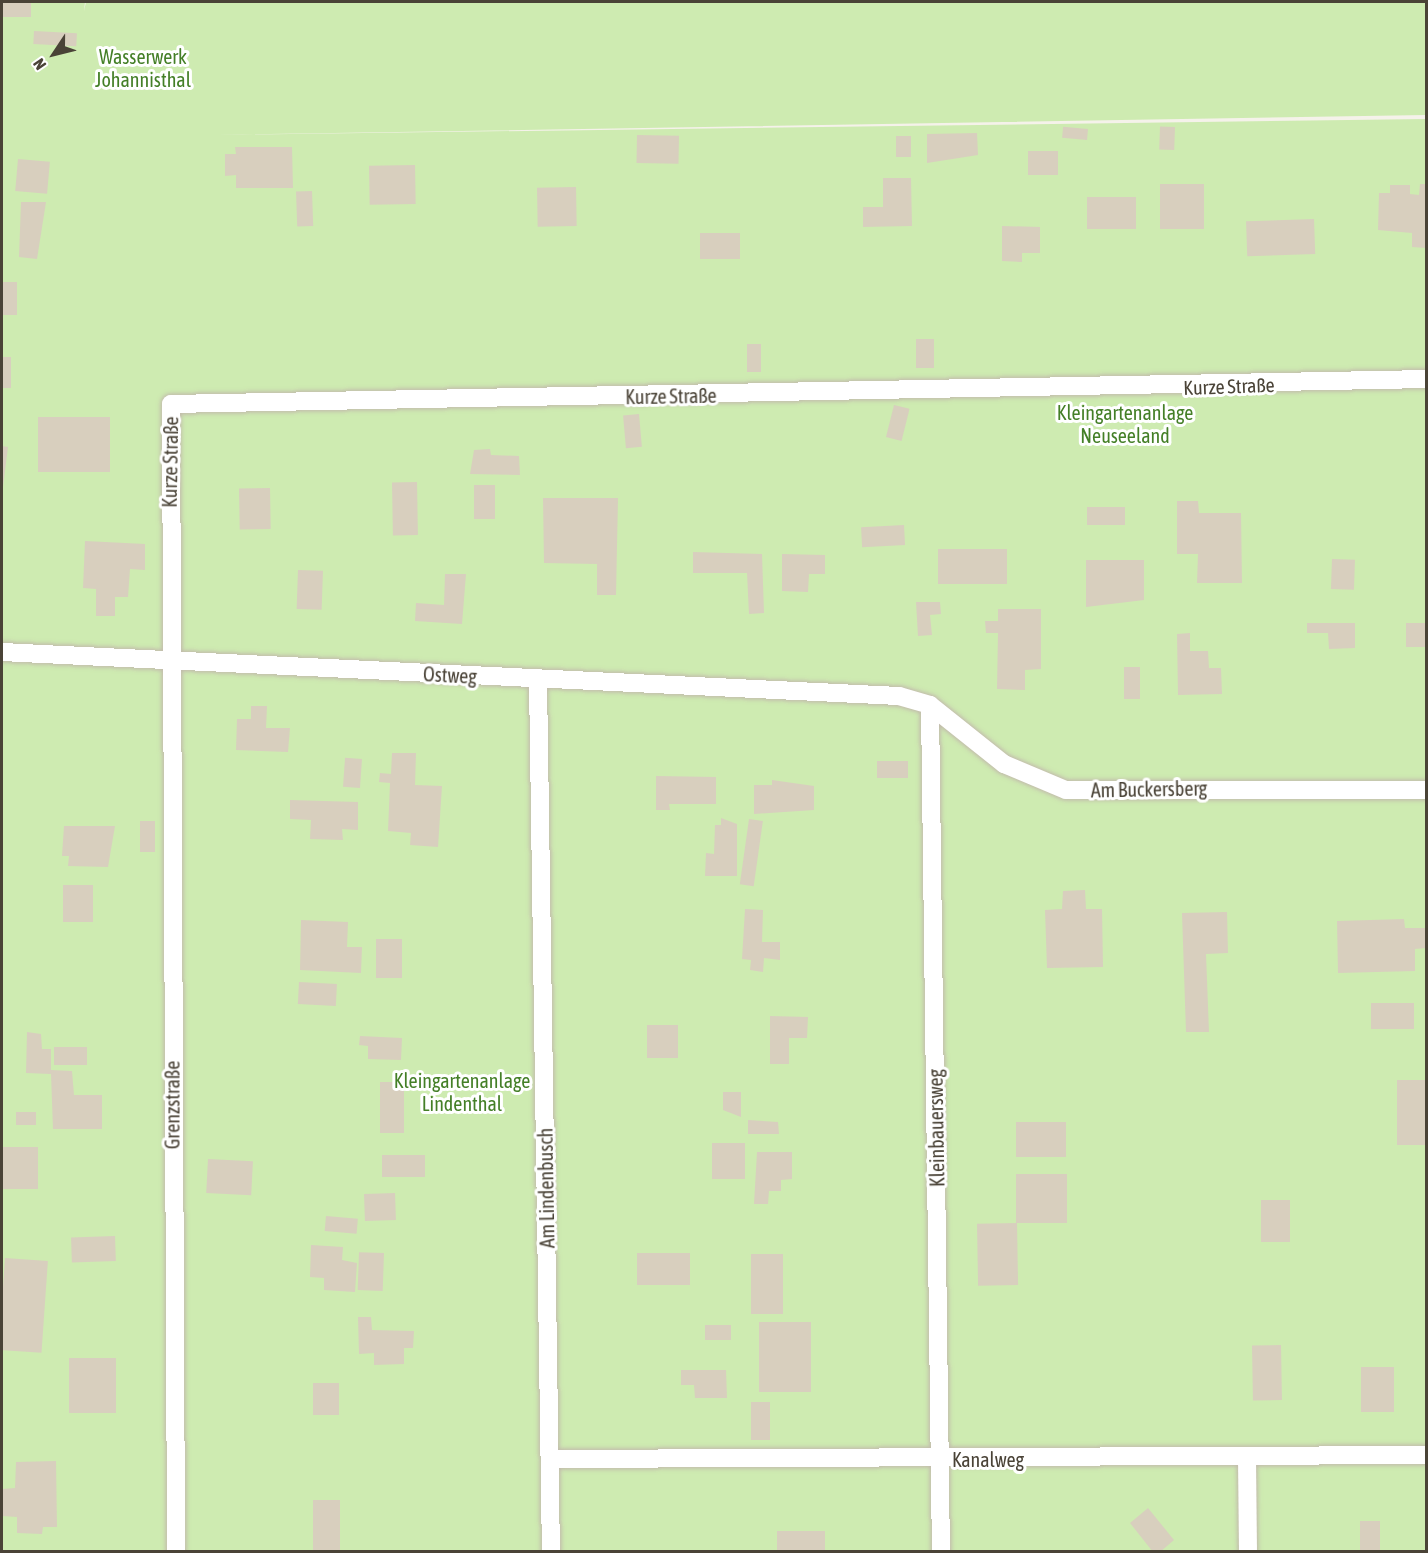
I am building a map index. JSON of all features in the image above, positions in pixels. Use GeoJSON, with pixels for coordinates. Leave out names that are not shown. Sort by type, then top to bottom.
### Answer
{"type":"FeatureCollection","features":[{"type":"Feature","properties":{"kind":"lane","name":"Kurze Straße"},"geometry":{"type":"LineString","coordinates":[[168,659],[171,404],[1426,379]]}},
{"type":"Feature","properties":{"kind":"lane","name":"Ostweg"},"geometry":{"type":"LineString","coordinates":[[2,651],[538,680],[899,696]]}},
{"type":"Feature","properties":{"kind":"lane","name":"Grenzstraße"},"geometry":{"type":"LineString","coordinates":[[168,659],[176,1551]]}},
{"type":"Feature","properties":{"kind":"lane","name":"Am Lindenbusch"},"geometry":{"type":"LineString","coordinates":[[538,680],[551,1551]]}},
{"type":"Feature","properties":{"kind":"lane","name":"Am Buckersberg"},"geometry":{"type":"LineString","coordinates":[[899,696],[930,705],[1004,764],[1066,790],[1426,790]]}},
{"type":"Feature","properties":{"kind":"lane","name":"Kleinbauersweg"},"geometry":{"type":"LineString","coordinates":[[930,705],[941,1551]]}},
{"type":"Feature","properties":{"kind":"lane","name":"Kanalweg"},"geometry":{"type":"LineString","coordinates":[[550,1459],[1426,1455]]}},
{"type":"Feature","properties":{"kind":"lane"},"geometry":{"type":"LineString","coordinates":[[1247,1457],[1248,1551]]}},
{"type":"Feature","properties":{"kind":"green space"},"geometry":{"type":"Polygon","coordinates":[[[2,2],[85,2],[84,11],[86,2],[1426,2],[1426,115],[215,135],[1426,119],[1426,1551],[2,1552],[2,2]]]}},
{"type":"Feature","properties":{"kind":"building"},"geometry":{"type":"Polygon","coordinates":[[[2,2],[31,2],[31,17],[2,17],[2,2]]]}},
{"type":"Feature","properties":{"kind":"building"},"geometry":{"type":"Polygon","coordinates":[[[34,31],[77,33],[76,46],[33,44],[34,31]]]}},
{"type":"Feature","properties":{"kind":"building"},"geometry":{"type":"Polygon","coordinates":[[[1160,126],[1175,127],[1174,150],[1159,149],[1160,126]]]}},
{"type":"Feature","properties":{"kind":"building"},"geometry":{"type":"Polygon","coordinates":[[[1063,127],[1088,129],[1087,140],[1062,138],[1063,127]]]}},
{"type":"Feature","properties":{"kind":"building"},"geometry":{"type":"Polygon","coordinates":[[[977,133],[978,155],[927,163],[927,134],[977,133]]]}},
{"type":"Feature","properties":{"kind":"building"},"geometry":{"type":"Polygon","coordinates":[[[637,135],[679,136],[679,164],[637,163],[637,135]]]}},
{"type":"Feature","properties":{"kind":"building"},"geometry":{"type":"Polygon","coordinates":[[[896,136],[911,136],[911,157],[896,157],[896,136]]]}},
{"type":"Feature","properties":{"kind":"building"},"geometry":{"type":"Polygon","coordinates":[[[235,147],[292,147],[293,188],[236,188],[236,175],[225,176],[225,154],[236,154],[235,147]]]}},
{"type":"Feature","properties":{"kind":"building"},"geometry":{"type":"Polygon","coordinates":[[[1028,151],[1058,151],[1058,175],[1028,175],[1028,151]]]}},
{"type":"Feature","properties":{"kind":"building"},"geometry":{"type":"Polygon","coordinates":[[[18,159],[50,162],[47,194],[15,191],[18,159]]]}},
{"type":"Feature","properties":{"kind":"building"},"geometry":{"type":"Polygon","coordinates":[[[415,165],[416,204],[370,205],[369,166],[415,165]]]}},
{"type":"Feature","properties":{"kind":"building"},"geometry":{"type":"Polygon","coordinates":[[[883,178],[911,178],[912,226],[863,227],[863,207],[883,207],[883,178]]]}},
{"type":"Feature","properties":{"kind":"building"},"geometry":{"type":"Polygon","coordinates":[[[1160,184],[1204,184],[1204,229],[1160,229],[1160,184]]]}},
{"type":"Feature","properties":{"kind":"building"},"geometry":{"type":"Polygon","coordinates":[[[1420,184],[1426,184],[1426,248],[1412,247],[1412,233],[1378,230],[1379,193],[1390,193],[1390,185],[1410,185],[1410,194],[1419,195],[1420,184]]]}},
{"type":"Feature","properties":{"kind":"building"},"geometry":{"type":"Polygon","coordinates":[[[576,187],[577,226],[538,227],[537,188],[576,187]]]}},
{"type":"Feature","properties":{"kind":"building"},"geometry":{"type":"Polygon","coordinates":[[[312,191],[313,226],[297,227],[296,192],[312,191]]]}},
{"type":"Feature","properties":{"kind":"building"},"geometry":{"type":"Polygon","coordinates":[[[1087,197],[1136,197],[1136,229],[1087,229],[1087,197]]]}},
{"type":"Feature","properties":{"kind":"building"},"geometry":{"type":"Polygon","coordinates":[[[21,202],[46,202],[37,259],[19,257],[21,202]]]}},
{"type":"Feature","properties":{"kind":"building"},"geometry":{"type":"Polygon","coordinates":[[[1314,219],[1315,254],[1247,256],[1246,221],[1314,219]]]}},
{"type":"Feature","properties":{"kind":"building"},"geometry":{"type":"Polygon","coordinates":[[[1002,226],[1040,227],[1040,253],[1022,253],[1022,262],[1002,261],[1002,226]]]}},
{"type":"Feature","properties":{"kind":"building"},"geometry":{"type":"Polygon","coordinates":[[[700,233],[740,233],[740,259],[700,259],[700,233]]]}},
{"type":"Feature","properties":{"kind":"building"},"geometry":{"type":"Polygon","coordinates":[[[2,282],[17,282],[17,315],[2,315],[2,282]]]}},
{"type":"Feature","properties":{"kind":"building"},"geometry":{"type":"Polygon","coordinates":[[[916,339],[934,339],[934,368],[916,368],[916,339]]]}},
{"type":"Feature","properties":{"kind":"building"},"geometry":{"type":"Polygon","coordinates":[[[747,344],[761,344],[761,372],[747,372],[747,344]]]}},
{"type":"Feature","properties":{"kind":"building"},"geometry":{"type":"Polygon","coordinates":[[[2,357],[11,357],[11,388],[2,388],[2,357]]]}},
{"type":"Feature","properties":{"kind":"building"},"geometry":{"type":"Polygon","coordinates":[[[894,405],[910,409],[902,441],[886,437],[894,405]]]}},
{"type":"Feature","properties":{"kind":"building"},"geometry":{"type":"Polygon","coordinates":[[[639,414],[642,447],[626,448],[623,415],[639,414]]]}},
{"type":"Feature","properties":{"kind":"building"},"geometry":{"type":"Polygon","coordinates":[[[38,417],[110,417],[110,472],[38,472],[38,417]]]}},
{"type":"Feature","properties":{"kind":"building"},"geometry":{"type":"Polygon","coordinates":[[[2,446],[8,447],[3,487],[2,487],[2,446]]]}},
{"type":"Feature","properties":{"kind":"building"},"geometry":{"type":"Polygon","coordinates":[[[490,449],[491,455],[519,456],[520,475],[470,474],[474,450],[490,449]]]}},
{"type":"Feature","properties":{"kind":"building"},"geometry":{"type":"Polygon","coordinates":[[[392,482],[417,482],[418,535],[393,535],[392,482]]]}},
{"type":"Feature","properties":{"kind":"building"},"geometry":{"type":"Polygon","coordinates":[[[474,485],[495,485],[495,519],[474,519],[474,485]]]}},
{"type":"Feature","properties":{"kind":"building"},"geometry":{"type":"Polygon","coordinates":[[[270,488],[271,529],[240,530],[239,489],[270,488]]]}},
{"type":"Feature","properties":{"kind":"building"},"geometry":{"type":"Polygon","coordinates":[[[543,498],[618,498],[616,595],[597,595],[597,564],[544,563],[543,498]]]}},
{"type":"Feature","properties":{"kind":"building"},"geometry":{"type":"Polygon","coordinates":[[[1177,501],[1198,501],[1199,513],[1241,513],[1242,583],[1197,583],[1198,554],[1177,554],[1177,501]]]}},
{"type":"Feature","properties":{"kind":"building"},"geometry":{"type":"Polygon","coordinates":[[[1087,507],[1125,507],[1125,525],[1087,525],[1087,507]]]}},
{"type":"Feature","properties":{"kind":"building"},"geometry":{"type":"Polygon","coordinates":[[[904,525],[905,545],[862,547],[861,527],[904,525]]]}},
{"type":"Feature","properties":{"kind":"building"},"geometry":{"type":"Polygon","coordinates":[[[85,541],[145,544],[145,570],[130,569],[128,597],[115,597],[115,616],[96,616],[96,589],[83,588],[85,541]]]}},
{"type":"Feature","properties":{"kind":"building"},"geometry":{"type":"Polygon","coordinates":[[[938,549],[1007,549],[1007,584],[938,584],[938,549]]]}},
{"type":"Feature","properties":{"kind":"building"},"geometry":{"type":"Polygon","coordinates":[[[693,552],[762,554],[764,613],[749,614],[747,573],[693,573],[693,552]]]}},
{"type":"Feature","properties":{"kind":"building"},"geometry":{"type":"Polygon","coordinates":[[[782,554],[825,555],[825,574],[809,574],[808,592],[782,591],[782,554]]]}},
{"type":"Feature","properties":{"kind":"building"},"geometry":{"type":"Polygon","coordinates":[[[1332,559],[1355,560],[1354,590],[1331,589],[1332,559]]]}},
{"type":"Feature","properties":{"kind":"building"},"geometry":{"type":"Polygon","coordinates":[[[1086,560],[1144,560],[1144,600],[1086,607],[1086,560]]]}},
{"type":"Feature","properties":{"kind":"building"},"geometry":{"type":"Polygon","coordinates":[[[298,570],[323,571],[322,610],[297,609],[298,570]]]}},
{"type":"Feature","properties":{"kind":"building"},"geometry":{"type":"Polygon","coordinates":[[[445,574],[466,574],[462,624],[415,621],[416,603],[444,605],[445,574]]]}},
{"type":"Feature","properties":{"kind":"building"},"geometry":{"type":"Polygon","coordinates":[[[916,602],[940,602],[941,614],[930,615],[932,635],[918,636],[916,602]]]}},
{"type":"Feature","properties":{"kind":"building"},"geometry":{"type":"Polygon","coordinates":[[[998,609],[1041,609],[1041,669],[1025,670],[1025,690],[997,689],[998,633],[986,633],[985,621],[998,621],[998,609]]]}},
{"type":"Feature","properties":{"kind":"building"},"geometry":{"type":"Polygon","coordinates":[[[1307,623],[1355,623],[1355,648],[1329,649],[1328,633],[1307,633],[1307,623]]]}},
{"type":"Feature","properties":{"kind":"building"},"geometry":{"type":"Polygon","coordinates":[[[1406,623],[1426,623],[1426,647],[1406,647],[1406,623]]]}},
{"type":"Feature","properties":{"kind":"building"},"geometry":{"type":"Polygon","coordinates":[[[1190,633],[1190,651],[1208,651],[1209,668],[1221,668],[1222,694],[1178,695],[1177,634],[1190,633]]]}},
{"type":"Feature","properties":{"kind":"building"},"geometry":{"type":"Polygon","coordinates":[[[1124,667],[1140,667],[1140,699],[1124,699],[1124,667]]]}},
{"type":"Feature","properties":{"kind":"building"},"geometry":{"type":"Polygon","coordinates":[[[251,706],[267,706],[266,728],[290,728],[288,752],[236,750],[237,719],[251,719],[251,706]]]}},
{"type":"Feature","properties":{"kind":"building"},"geometry":{"type":"Polygon","coordinates":[[[392,753],[416,753],[415,785],[442,786],[438,847],[410,845],[411,833],[388,831],[390,783],[379,782],[380,773],[391,774],[392,753]]]}},
{"type":"Feature","properties":{"kind":"building"},"geometry":{"type":"Polygon","coordinates":[[[345,758],[362,759],[360,788],[343,787],[345,758]]]}},
{"type":"Feature","properties":{"kind":"building"},"geometry":{"type":"Polygon","coordinates":[[[877,761],[908,761],[908,778],[877,778],[877,761]]]}},
{"type":"Feature","properties":{"kind":"building"},"geometry":{"type":"Polygon","coordinates":[[[656,776],[716,777],[716,804],[669,804],[670,810],[656,810],[656,776]]]}},
{"type":"Feature","properties":{"kind":"building"},"geometry":{"type":"Polygon","coordinates":[[[772,780],[814,786],[814,810],[754,814],[754,785],[772,785],[772,780]]]}},
{"type":"Feature","properties":{"kind":"building"},"geometry":{"type":"Polygon","coordinates":[[[290,800],[358,802],[358,830],[342,829],[343,840],[310,839],[311,820],[290,819],[290,800]]]}},
{"type":"Feature","properties":{"kind":"building"},"geometry":{"type":"Polygon","coordinates":[[[721,818],[737,824],[737,876],[705,876],[706,853],[714,854],[715,825],[721,825],[721,818]]]}},
{"type":"Feature","properties":{"kind":"building"},"geometry":{"type":"Polygon","coordinates":[[[749,819],[763,821],[754,886],[740,884],[749,819]]]}},
{"type":"Feature","properties":{"kind":"building"},"geometry":{"type":"Polygon","coordinates":[[[140,821],[155,821],[155,852],[140,852],[140,821]]]}},
{"type":"Feature","properties":{"kind":"building"},"geometry":{"type":"Polygon","coordinates":[[[64,826],[115,826],[108,867],[68,866],[69,856],[62,856],[64,826]]]}},
{"type":"Feature","properties":{"kind":"building"},"geometry":{"type":"Polygon","coordinates":[[[63,885],[93,885],[93,922],[63,922],[63,885]]]}},
{"type":"Feature","properties":{"kind":"building"},"geometry":{"type":"Polygon","coordinates":[[[1085,890],[1086,909],[1102,909],[1103,967],[1047,968],[1045,910],[1062,909],[1063,891],[1085,890]]]}},
{"type":"Feature","properties":{"kind":"building"},"geometry":{"type":"Polygon","coordinates":[[[745,909],[763,910],[762,942],[780,942],[780,960],[764,958],[763,972],[750,970],[751,960],[742,959],[745,909]]]}},
{"type":"Feature","properties":{"kind":"building"},"geometry":{"type":"Polygon","coordinates":[[[1227,912],[1228,953],[1206,954],[1209,1032],[1186,1032],[1182,913],[1227,912]]]}},
{"type":"Feature","properties":{"kind":"building"},"geometry":{"type":"Polygon","coordinates":[[[1404,919],[1405,928],[1426,928],[1426,948],[1415,949],[1415,971],[1338,973],[1337,921],[1404,919]]]}},
{"type":"Feature","properties":{"kind":"building"},"geometry":{"type":"Polygon","coordinates":[[[301,920],[348,922],[347,947],[362,947],[361,973],[300,970],[301,920]]]}},
{"type":"Feature","properties":{"kind":"building"},"geometry":{"type":"Polygon","coordinates":[[[376,939],[402,939],[402,978],[376,978],[376,939]]]}},
{"type":"Feature","properties":{"kind":"building"},"geometry":{"type":"Polygon","coordinates":[[[299,982],[337,984],[336,1006],[298,1004],[299,982]]]}},
{"type":"Feature","properties":{"kind":"building"},"geometry":{"type":"Polygon","coordinates":[[[1371,1003],[1414,1003],[1414,1029],[1371,1029],[1371,1003]]]}},
{"type":"Feature","properties":{"kind":"building"},"geometry":{"type":"Polygon","coordinates":[[[770,1016],[808,1017],[807,1038],[789,1038],[789,1064],[770,1064],[770,1016]]]}},
{"type":"Feature","properties":{"kind":"building"},"geometry":{"type":"Polygon","coordinates":[[[647,1025],[678,1025],[678,1058],[647,1058],[647,1025]]]}},
{"type":"Feature","properties":{"kind":"building"},"geometry":{"type":"Polygon","coordinates":[[[27,1032],[41,1034],[42,1049],[51,1049],[51,1070],[72,1071],[74,1095],[102,1095],[102,1129],[53,1129],[51,1074],[26,1073],[27,1032]]]}},
{"type":"Feature","properties":{"kind":"building"},"geometry":{"type":"Polygon","coordinates":[[[360,1036],[402,1038],[401,1060],[368,1059],[368,1046],[359,1045],[360,1036]]]}},
{"type":"Feature","properties":{"kind":"building"},"geometry":{"type":"Polygon","coordinates":[[[54,1047],[87,1047],[87,1065],[54,1065],[54,1047]]]}},
{"type":"Feature","properties":{"kind":"building"},"geometry":{"type":"Polygon","coordinates":[[[1397,1080],[1426,1080],[1426,1145],[1397,1145],[1397,1080]]]}},
{"type":"Feature","properties":{"kind":"building"},"geometry":{"type":"Polygon","coordinates":[[[380,1082],[404,1082],[404,1133],[380,1133],[380,1082]]]}},
{"type":"Feature","properties":{"kind":"building"},"geometry":{"type":"Polygon","coordinates":[[[723,1092],[741,1092],[741,1117],[723,1110],[723,1092]]]}},
{"type":"Feature","properties":{"kind":"building"},"geometry":{"type":"Polygon","coordinates":[[[16,1112],[36,1112],[36,1125],[16,1125],[16,1112]]]}},
{"type":"Feature","properties":{"kind":"building"},"geometry":{"type":"Polygon","coordinates":[[[748,1120],[778,1122],[779,1134],[748,1134],[748,1120]]]}},
{"type":"Feature","properties":{"kind":"building"},"geometry":{"type":"Polygon","coordinates":[[[1016,1122],[1066,1122],[1066,1157],[1016,1157],[1016,1122]]]}},
{"type":"Feature","properties":{"kind":"building"},"geometry":{"type":"Polygon","coordinates":[[[712,1143],[745,1143],[745,1179],[712,1179],[712,1143]]]}},
{"type":"Feature","properties":{"kind":"building"},"geometry":{"type":"Polygon","coordinates":[[[2,1147],[38,1147],[38,1189],[2,1189],[2,1147]]]}},
{"type":"Feature","properties":{"kind":"building"},"geometry":{"type":"Polygon","coordinates":[[[757,1152],[792,1152],[792,1179],[781,1180],[781,1191],[769,1191],[768,1204],[754,1204],[757,1152]]]}},
{"type":"Feature","properties":{"kind":"building"},"geometry":{"type":"Polygon","coordinates":[[[382,1155],[425,1155],[425,1177],[382,1177],[382,1155]]]}},
{"type":"Feature","properties":{"kind":"building"},"geometry":{"type":"Polygon","coordinates":[[[208,1159],[253,1161],[251,1195],[206,1193],[208,1159]]]}},
{"type":"Feature","properties":{"kind":"building"},"geometry":{"type":"Polygon","coordinates":[[[1016,1174],[1067,1174],[1067,1223],[1016,1223],[1016,1174]]]}},
{"type":"Feature","properties":{"kind":"building"},"geometry":{"type":"Polygon","coordinates":[[[395,1193],[396,1220],[365,1221],[364,1194],[395,1193]]]}},
{"type":"Feature","properties":{"kind":"building"},"geometry":{"type":"Polygon","coordinates":[[[1261,1200],[1290,1200],[1290,1242],[1261,1242],[1261,1200]]]}},
{"type":"Feature","properties":{"kind":"building"},"geometry":{"type":"Polygon","coordinates":[[[326,1216],[358,1219],[357,1234],[325,1231],[326,1216]]]}},
{"type":"Feature","properties":{"kind":"building"},"geometry":{"type":"Polygon","coordinates":[[[1017,1223],[1018,1285],[978,1286],[977,1224],[1017,1223]]]}},
{"type":"Feature","properties":{"kind":"building"},"geometry":{"type":"Polygon","coordinates":[[[115,1236],[116,1261],[72,1263],[71,1238],[115,1236]]]}},
{"type":"Feature","properties":{"kind":"building"},"geometry":{"type":"Polygon","coordinates":[[[311,1245],[343,1247],[342,1260],[357,1263],[355,1292],[324,1290],[324,1278],[310,1277],[311,1245]]]}},
{"type":"Feature","properties":{"kind":"building"},"geometry":{"type":"Polygon","coordinates":[[[359,1252],[384,1253],[383,1291],[358,1290],[359,1252]]]}},
{"type":"Feature","properties":{"kind":"building"},"geometry":{"type":"Polygon","coordinates":[[[637,1253],[690,1253],[690,1285],[637,1285],[637,1253]]]}},
{"type":"Feature","properties":{"kind":"building"},"geometry":{"type":"Polygon","coordinates":[[[751,1254],[783,1254],[783,1314],[751,1314],[751,1254]]]}},
{"type":"Feature","properties":{"kind":"building"},"geometry":{"type":"Polygon","coordinates":[[[5,1258],[48,1261],[41,1353],[2,1350],[5,1258]]]}},
{"type":"Feature","properties":{"kind":"building"},"geometry":{"type":"Polygon","coordinates":[[[358,1317],[371,1317],[372,1330],[414,1331],[413,1348],[404,1348],[404,1364],[374,1365],[374,1353],[359,1354],[358,1317]]]}},
{"type":"Feature","properties":{"kind":"building"},"geometry":{"type":"Polygon","coordinates":[[[759,1322],[811,1322],[811,1392],[759,1392],[759,1322]]]}},
{"type":"Feature","properties":{"kind":"building"},"geometry":{"type":"Polygon","coordinates":[[[705,1325],[731,1325],[731,1340],[705,1340],[705,1325]]]}},
{"type":"Feature","properties":{"kind":"building"},"geometry":{"type":"Polygon","coordinates":[[[1281,1345],[1282,1400],[1253,1400],[1252,1346],[1281,1345]]]}},
{"type":"Feature","properties":{"kind":"building"},"geometry":{"type":"Polygon","coordinates":[[[69,1358],[116,1358],[116,1413],[69,1413],[69,1358]]]}},
{"type":"Feature","properties":{"kind":"building"},"geometry":{"type":"Polygon","coordinates":[[[1361,1367],[1394,1367],[1394,1412],[1361,1412],[1361,1367]]]}},
{"type":"Feature","properties":{"kind":"building"},"geometry":{"type":"Polygon","coordinates":[[[681,1370],[726,1370],[727,1398],[695,1398],[694,1385],[681,1385],[681,1370]]]}},
{"type":"Feature","properties":{"kind":"building"},"geometry":{"type":"Polygon","coordinates":[[[313,1383],[339,1383],[339,1415],[313,1415],[313,1383]]]}},
{"type":"Feature","properties":{"kind":"building"},"geometry":{"type":"Polygon","coordinates":[[[751,1402],[770,1402],[770,1440],[751,1440],[751,1402]]]}},
{"type":"Feature","properties":{"kind":"building"},"geometry":{"type":"Polygon","coordinates":[[[56,1461],[57,1527],[43,1527],[42,1534],[17,1533],[17,1517],[2,1516],[2,1489],[15,1488],[16,1462],[56,1461]]]}},
{"type":"Feature","properties":{"kind":"building"},"geometry":{"type":"Polygon","coordinates":[[[313,1500],[340,1500],[340,1552],[313,1552],[313,1500]]]}},
{"type":"Feature","properties":{"kind":"building"},"geometry":{"type":"Polygon","coordinates":[[[1148,1508],[1174,1540],[1160,1552],[1153,1552],[1130,1523],[1148,1508]]]}},
{"type":"Feature","properties":{"kind":"building"},"geometry":{"type":"Polygon","coordinates":[[[1360,1521],[1380,1521],[1380,1552],[1360,1552],[1360,1521]]]}},
{"type":"Feature","properties":{"kind":"building"},"geometry":{"type":"Polygon","coordinates":[[[777,1531],[825,1531],[825,1552],[777,1552],[777,1531]]]}},
{"type":"Feature","properties":{"kind":"park label","name":"Wasserwerk Johannisthal"},"geometry":{"type":"Point","coordinates":[143,68]}},
{"type":"Feature","properties":{"kind":"park label","name":"Kleingartenanlage Neuseeland"},"geometry":{"type":"Point","coordinates":[1125,424]}},
{"type":"Feature","properties":{"kind":"park label","name":"Kleingartenanlage Lindenthal"},"geometry":{"type":"Point","coordinates":[462,1092]}}]}
